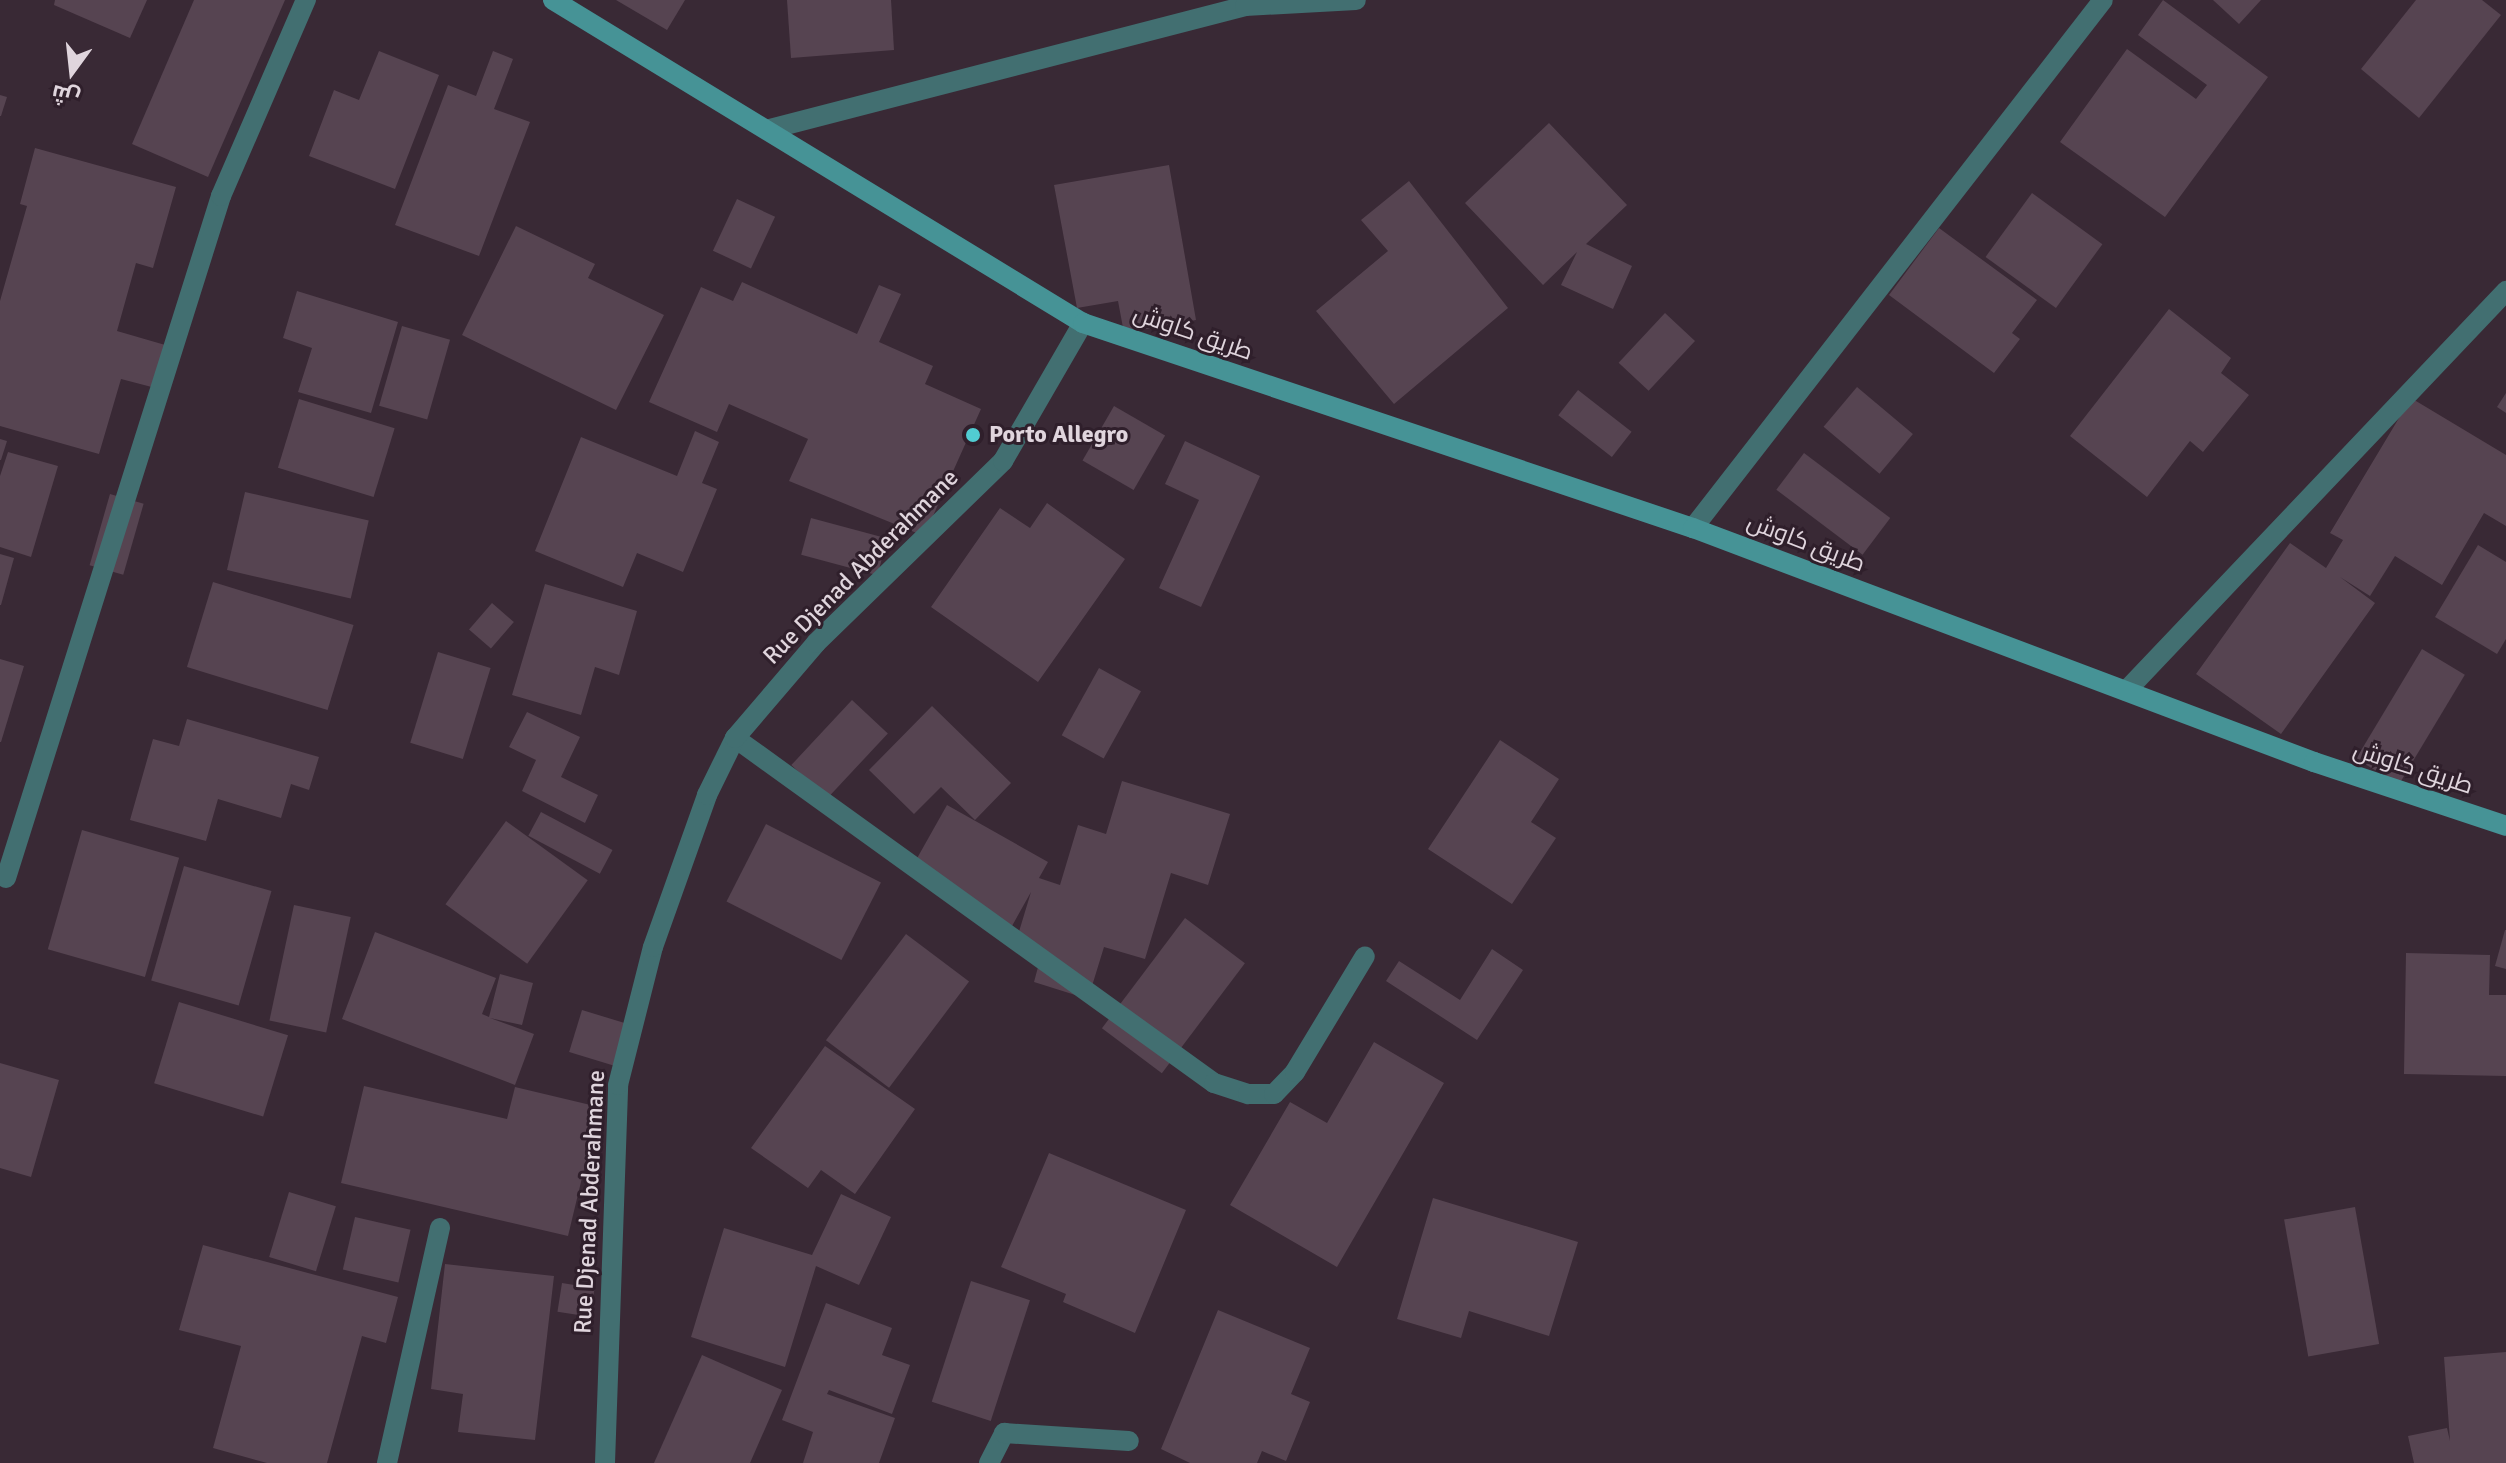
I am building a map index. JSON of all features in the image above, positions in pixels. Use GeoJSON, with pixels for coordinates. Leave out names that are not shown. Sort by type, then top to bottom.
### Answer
{"type":"FeatureCollection","features":[{"type":"Feature","properties":{"kind":"street"},"geometry":{"type":"LineString","coordinates":[[6,878],[221,196],[306,0]]}},
{"type":"Feature","properties":{"kind":"street"},"geometry":{"type":"LineString","coordinates":[[553,0],[770,129],[1083,323]]}},
{"type":"Feature","properties":{"kind":"street"},"geometry":{"type":"LineString","coordinates":[[770,129],[1245,3],[1356,0]]}},
{"type":"Feature","properties":{"kind":"street"},"geometry":{"type":"LineString","coordinates":[[1693,528],[2103,0]]}},
{"type":"Feature","properties":{"kind":"street"},"geometry":{"type":"LineString","coordinates":[[2126,691],[2506,291]]}},
{"type":"Feature","properties":{"kind":"street","name":"طريق كاوش"},"geometry":{"type":"LineString","coordinates":[[1083,323],[1693,528],[2126,691],[2506,826]]}},
{"type":"Feature","properties":{"kind":"street","name":"Rue Djenad Abderahmane"},"geometry":{"type":"LineString","coordinates":[[605,1463],[618,1085],[653,947],[707,795],[735,738],[816,643],[1003,461],[1083,323]]}},
{"type":"Feature","properties":{"kind":"street"},"geometry":{"type":"LineString","coordinates":[[735,738],[1214,1083],[1248,1094],[1274,1094],[1295,1072],[1365,956]]}},
{"type":"Feature","properties":{"kind":"street"},"geometry":{"type":"LineString","coordinates":[[387,1463],[440,1228]]}},
{"type":"Feature","properties":{"kind":"street"},"geometry":{"type":"LineString","coordinates":[[989,1463],[1004,1433],[1129,1441]]}},
{"type":"Feature","properties":{"kind":"building"},"geometry":{"type":"Polygon","coordinates":[[[55,0],[147,0],[130,38],[54,5],[55,0]]]}},
{"type":"Feature","properties":{"kind":"building"},"geometry":{"type":"Polygon","coordinates":[[[194,0],[285,0],[208,177],[132,144],[194,0]]]}},
{"type":"Feature","properties":{"kind":"building"},"geometry":{"type":"Polygon","coordinates":[[[616,0],[685,0],[667,30],[616,0]]]}},
{"type":"Feature","properties":{"kind":"building"},"geometry":{"type":"Polygon","coordinates":[[[787,0],[891,0],[894,50],[791,58],[787,0]]]}},
{"type":"Feature","properties":{"kind":"building"},"geometry":{"type":"Polygon","coordinates":[[[2163,0],[2268,77],[2165,217],[2060,142],[2127,49],[2196,99],[2207,85],[2138,35],[2163,0]]]}},
{"type":"Feature","properties":{"kind":"building"},"geometry":{"type":"Polygon","coordinates":[[[2213,0],[2261,0],[2239,24],[2213,0]]]}},
{"type":"Feature","properties":{"kind":"building"},"geometry":{"type":"Polygon","coordinates":[[[2416,0],[2482,0],[2501,15],[2419,118],[2361,69],[2416,0]]]}},
{"type":"Feature","properties":{"kind":"building"},"geometry":{"type":"Polygon","coordinates":[[[379,51],[439,75],[395,189],[309,156],[334,90],[359,100],[379,51]]]}},
{"type":"Feature","properties":{"kind":"building"},"geometry":{"type":"Polygon","coordinates":[[[493,51],[513,59],[494,109],[530,122],[479,256],[395,225],[448,85],[476,96],[493,51]]]}},
{"type":"Feature","properties":{"kind":"building"},"geometry":{"type":"Polygon","coordinates":[[[0,95],[7,97],[1,116],[0,116],[0,95]]]}},
{"type":"Feature","properties":{"kind":"building"},"geometry":{"type":"Polygon","coordinates":[[[1549,123],[1627,205],[1586,244],[1632,266],[1613,309],[1561,285],[1577,252],[1543,285],[1465,203],[1549,123]]]}},
{"type":"Feature","properties":{"kind":"building"},"geometry":{"type":"Polygon","coordinates":[[[35,148],[176,187],[153,268],[136,263],[117,331],[179,349],[167,391],[121,379],[99,454],[0,426],[0,301],[27,206],[20,204],[35,148]]]}},
{"type":"Feature","properties":{"kind":"building"},"geometry":{"type":"Polygon","coordinates":[[[1169,165],[1196,320],[1124,333],[1118,301],[1077,308],[1054,185],[1169,165]]]}},
{"type":"Feature","properties":{"kind":"building"},"geometry":{"type":"Polygon","coordinates":[[[1409,181],[1508,308],[1394,404],[1316,311],[1388,251],[1361,220],[1409,181]]]}},
{"type":"Feature","properties":{"kind":"building"},"geometry":{"type":"Polygon","coordinates":[[[2032,193],[2102,244],[2056,308],[1986,257],[2032,193]]]}},
{"type":"Feature","properties":{"kind":"building"},"geometry":{"type":"Polygon","coordinates":[[[737,199],[775,217],[751,268],[713,251],[737,199]]]}},
{"type":"Feature","properties":{"kind":"building"},"geometry":{"type":"Polygon","coordinates":[[[516,226],[595,264],[588,278],[664,315],[616,410],[462,335],[516,226]]]}},
{"type":"Feature","properties":{"kind":"building"},"geometry":{"type":"Polygon","coordinates":[[[1939,228],[2037,300],[2012,333],[2020,339],[1994,373],[1889,295],[1939,228]]]}},
{"type":"Feature","properties":{"kind":"building"},"geometry":{"type":"Polygon","coordinates":[[[742,282],[857,334],[879,285],[901,294],[879,342],[933,366],[925,384],[981,409],[924,536],[789,481],[808,439],[729,404],[717,432],[649,402],[701,287],[733,301],[742,282]]]}},
{"type":"Feature","properties":{"kind":"building"},"geometry":{"type":"Polygon","coordinates":[[[297,291],[398,322],[371,413],[298,392],[312,348],[283,338],[297,291]]]}},
{"type":"Feature","properties":{"kind":"building"},"geometry":{"type":"Polygon","coordinates":[[[2169,309],[2231,358],[2221,373],[2249,395],[2203,452],[2190,441],[2147,497],[2070,436],[2169,309]]]}},
{"type":"Feature","properties":{"kind":"building"},"geometry":{"type":"Polygon","coordinates":[[[1665,313],[1695,341],[1649,391],[1619,363],[1665,313]]]}},
{"type":"Feature","properties":{"kind":"building"},"geometry":{"type":"Polygon","coordinates":[[[402,326],[450,340],[427,420],[379,406],[402,326]]]}},
{"type":"Feature","properties":{"kind":"building"},"geometry":{"type":"Polygon","coordinates":[[[1857,387],[1913,434],[1879,474],[1824,427],[1857,387]]]}},
{"type":"Feature","properties":{"kind":"building"},"geometry":{"type":"Polygon","coordinates":[[[1578,390],[1632,432],[1612,457],[1558,415],[1578,390]]]}},
{"type":"Feature","properties":{"kind":"building"},"geometry":{"type":"Polygon","coordinates":[[[2506,393],[2506,413],[2497,407],[2506,393]]]}},
{"type":"Feature","properties":{"kind":"building"},"geometry":{"type":"Polygon","coordinates":[[[2411,398],[2506,455],[2506,526],[2484,513],[2442,585],[2395,556],[2370,596],[2340,577],[2375,603],[2281,734],[2196,674],[2290,543],[2326,568],[2343,540],[2330,533],[2411,398]]]}},
{"type":"Feature","properties":{"kind":"building"},"geometry":{"type":"Polygon","coordinates":[[[299,399],[395,428],[374,497],[278,468],[299,399]]]}},
{"type":"Feature","properties":{"kind":"building"},"geometry":{"type":"Polygon","coordinates":[[[1114,406],[1165,436],[1134,490],[1082,461],[1114,406]]]}},
{"type":"Feature","properties":{"kind":"building"},"geometry":{"type":"Polygon","coordinates":[[[695,431],[719,442],[702,483],[717,489],[683,572],[637,553],[623,587],[535,551],[581,437],[677,476],[695,431]]]}},
{"type":"Feature","properties":{"kind":"building"},"geometry":{"type":"Polygon","coordinates":[[[0,439],[7,441],[1,460],[0,460],[0,439]]]}},
{"type":"Feature","properties":{"kind":"building"},"geometry":{"type":"Polygon","coordinates":[[[1185,441],[1260,476],[1201,607],[1159,588],[1199,500],[1165,484],[1185,441]]]}},
{"type":"Feature","properties":{"kind":"building"},"geometry":{"type":"Polygon","coordinates":[[[8,452],[58,466],[31,557],[0,547],[0,476],[8,452]]]}},
{"type":"Feature","properties":{"kind":"building"},"geometry":{"type":"Polygon","coordinates":[[[1804,453],[1890,518],[1863,555],[1776,490],[1804,453]]]}},
{"type":"Feature","properties":{"kind":"building"},"geometry":{"type":"Polygon","coordinates":[[[245,492],[369,521],[351,599],[227,570],[245,492]]]}},
{"type":"Feature","properties":{"kind":"building"},"geometry":{"type":"Polygon","coordinates":[[[110,494],[144,504],[123,575],[90,565],[110,494]]]}},
{"type":"Feature","properties":{"kind":"building"},"geometry":{"type":"Polygon","coordinates":[[[1047,503],[1125,559],[1038,682],[931,607],[1000,508],[1030,528],[1047,503]]]}},
{"type":"Feature","properties":{"kind":"building"},"geometry":{"type":"Polygon","coordinates":[[[811,518],[887,538],[877,575],[801,555],[811,518]]]}},
{"type":"Feature","properties":{"kind":"building"},"geometry":{"type":"Polygon","coordinates":[[[2478,545],[2506,562],[2506,639],[2497,654],[2435,617],[2478,545]]]}},
{"type":"Feature","properties":{"kind":"building"},"geometry":{"type":"Polygon","coordinates":[[[0,554],[14,558],[1,605],[0,605],[0,554]]]}},
{"type":"Feature","properties":{"kind":"building"},"geometry":{"type":"Polygon","coordinates":[[[213,582],[354,625],[328,710],[187,667],[213,582]]]}},
{"type":"Feature","properties":{"kind":"building"},"geometry":{"type":"Polygon","coordinates":[[[545,584],[637,611],[619,675],[595,667],[581,715],[512,695],[545,584]]]}},
{"type":"Feature","properties":{"kind":"building"},"geometry":{"type":"Polygon","coordinates":[[[492,603],[514,622],[491,648],[469,629],[492,603]]]}},
{"type":"Feature","properties":{"kind":"building"},"geometry":{"type":"Polygon","coordinates":[[[2422,649],[2465,675],[2399,784],[2356,759],[2422,649]]]}},
{"type":"Feature","properties":{"kind":"building"},"geometry":{"type":"Polygon","coordinates":[[[438,652],[491,668],[463,759],[410,743],[438,652]]]}},
{"type":"Feature","properties":{"kind":"building"},"geometry":{"type":"Polygon","coordinates":[[[0,659],[24,666],[1,742],[0,742],[0,659]]]}},
{"type":"Feature","properties":{"kind":"building"},"geometry":{"type":"Polygon","coordinates":[[[1099,668],[1141,691],[1104,759],[1062,735],[1099,668]]]}},
{"type":"Feature","properties":{"kind":"building"},"geometry":{"type":"Polygon","coordinates":[[[852,700],[888,733],[827,799],[791,765],[852,700]]]}},
{"type":"Feature","properties":{"kind":"building"},"geometry":{"type":"Polygon","coordinates":[[[932,706],[1011,783],[975,820],[941,787],[914,814],[869,770],[932,706]]]}},
{"type":"Feature","properties":{"kind":"building"},"geometry":{"type":"Polygon","coordinates":[[[527,712],[580,737],[561,777],[598,795],[585,823],[522,791],[536,760],[509,747],[527,712]]]}},
{"type":"Feature","properties":{"kind":"building"},"geometry":{"type":"Polygon","coordinates":[[[187,719],[319,757],[309,790],[291,784],[281,818],[218,799],[206,841],[130,820],[153,739],[179,746],[187,719]]]}},
{"type":"Feature","properties":{"kind":"building"},"geometry":{"type":"Polygon","coordinates":[[[1500,740],[1559,779],[1531,822],[1556,838],[1512,904],[1428,849],[1500,740]]]}},
{"type":"Feature","properties":{"kind":"building"},"geometry":{"type":"Polygon","coordinates":[[[1122,781],[1230,814],[1208,885],[1171,873],[1145,959],[1104,947],[1088,999],[1034,982],[1041,956],[1014,948],[1031,892],[1012,926],[911,869],[947,805],[1048,862],[1039,878],[1060,885],[1078,825],[1106,834],[1122,781]]]}},
{"type":"Feature","properties":{"kind":"building"},"geometry":{"type":"Polygon","coordinates":[[[541,812],[613,850],[600,874],[528,836],[541,812]]]}},
{"type":"Feature","properties":{"kind":"building"},"geometry":{"type":"Polygon","coordinates":[[[506,821],[588,880],[527,964],[445,904],[506,821]]]}},
{"type":"Feature","properties":{"kind":"building"},"geometry":{"type":"Polygon","coordinates":[[[766,824],[881,883],[841,960],[727,902],[766,824]]]}},
{"type":"Feature","properties":{"kind":"building"},"geometry":{"type":"Polygon","coordinates":[[[82,830],[179,858],[145,977],[48,949],[82,830]]]}},
{"type":"Feature","properties":{"kind":"building"},"geometry":{"type":"Polygon","coordinates":[[[184,866],[271,891],[239,1005],[151,980],[184,866]]]}},
{"type":"Feature","properties":{"kind":"building"},"geometry":{"type":"Polygon","coordinates":[[[294,905],[351,917],[326,1032],[269,1020],[294,905]]]}},
{"type":"Feature","properties":{"kind":"building"},"geometry":{"type":"Polygon","coordinates":[[[1185,918],[1245,963],[1162,1073],[1102,1028],[1185,918]]]}},
{"type":"Feature","properties":{"kind":"building"},"geometry":{"type":"Polygon","coordinates":[[[2506,930],[2506,969],[2495,966],[2506,930]]]}},
{"type":"Feature","properties":{"kind":"building"},"geometry":{"type":"Polygon","coordinates":[[[375,932],[496,978],[482,1014],[489,1017],[500,974],[533,983],[522,1025],[490,1018],[534,1034],[515,1085],[342,1019],[375,932]]]}},
{"type":"Feature","properties":{"kind":"building"},"geometry":{"type":"Polygon","coordinates":[[[906,934],[969,982],[889,1088],[826,1040],[906,934]]]}},
{"type":"Feature","properties":{"kind":"building"},"geometry":{"type":"Polygon","coordinates":[[[1492,949],[1523,970],[1477,1040],[1386,981],[1399,961],[1460,1000],[1492,949]]]}},
{"type":"Feature","properties":{"kind":"building"},"geometry":{"type":"Polygon","coordinates":[[[2406,953],[2490,955],[2489,995],[2506,995],[2506,1076],[2404,1074],[2406,953]]]}},
{"type":"Feature","properties":{"kind":"building"},"geometry":{"type":"Polygon","coordinates":[[[179,1002],[288,1035],[263,1117],[154,1083],[179,1002]]]}},
{"type":"Feature","properties":{"kind":"building"},"geometry":{"type":"Polygon","coordinates":[[[582,1010],[628,1024],[615,1066],[569,1052],[582,1010]]]}},
{"type":"Feature","properties":{"kind":"building"},"geometry":{"type":"Polygon","coordinates":[[[1374,1042],[1444,1083],[1337,1267],[1230,1205],[1290,1102],[1327,1123],[1374,1042]]]}},
{"type":"Feature","properties":{"kind":"building"},"geometry":{"type":"Polygon","coordinates":[[[825,1046],[915,1109],[855,1194],[821,1170],[808,1188],[751,1148],[825,1046]]]}},
{"type":"Feature","properties":{"kind":"building"},"geometry":{"type":"Polygon","coordinates":[[[0,1063],[59,1080],[31,1177],[0,1168],[0,1063]]]}},
{"type":"Feature","properties":{"kind":"building"},"geometry":{"type":"Polygon","coordinates":[[[364,1086],[507,1119],[515,1087],[599,1107],[568,1236],[341,1183],[364,1086]]]}},
{"type":"Feature","properties":{"kind":"building"},"geometry":{"type":"Polygon","coordinates":[[[1049,1153],[1186,1210],[1135,1333],[1063,1302],[1066,1294],[1001,1267],[1049,1153]]]}},
{"type":"Feature","properties":{"kind":"building"},"geometry":{"type":"Polygon","coordinates":[[[289,1192],[336,1206],[316,1271],[269,1257],[289,1192]]]}},
{"type":"Feature","properties":{"kind":"building"},"geometry":{"type":"Polygon","coordinates":[[[841,1194],[891,1217],[859,1285],[816,1266],[785,1367],[691,1337],[724,1228],[812,1255],[841,1194]]]}},
{"type":"Feature","properties":{"kind":"building"},"geometry":{"type":"Polygon","coordinates":[[[1433,1198],[1578,1242],[1549,1336],[1469,1311],[1461,1338],[1397,1319],[1433,1198]]]}},
{"type":"Feature","properties":{"kind":"building"},"geometry":{"type":"Polygon","coordinates":[[[2355,1207],[2379,1344],[2308,1356],[2284,1220],[2355,1207]]]}},
{"type":"Feature","properties":{"kind":"building"},"geometry":{"type":"Polygon","coordinates":[[[355,1217],[411,1230],[398,1282],[343,1270],[355,1217]]]}},
{"type":"Feature","properties":{"kind":"building"},"geometry":{"type":"Polygon","coordinates":[[[203,1245],[398,1297],[386,1343],[362,1336],[327,1463],[267,1463],[213,1448],[241,1346],[179,1330],[203,1245]]]}},
{"type":"Feature","properties":{"kind":"building"},"geometry":{"type":"Polygon","coordinates":[[[445,1264],[554,1276],[535,1440],[458,1432],[463,1394],[431,1389],[445,1264]]]}},
{"type":"Feature","properties":{"kind":"building"},"geometry":{"type":"Polygon","coordinates":[[[971,1281],[1030,1300],[991,1421],[932,1402],[971,1281]]]}},
{"type":"Feature","properties":{"kind":"building"},"geometry":{"type":"Polygon","coordinates":[[[562,1283],[595,1288],[590,1317],[557,1312],[562,1283]]]}},
{"type":"Feature","properties":{"kind":"building"},"geometry":{"type":"Polygon","coordinates":[[[826,1303],[892,1328],[882,1355],[910,1365],[892,1414],[829,1390],[827,1394],[895,1418],[879,1463],[803,1463],[813,1432],[782,1420],[826,1303]]]}},
{"type":"Feature","properties":{"kind":"building"},"geometry":{"type":"Polygon","coordinates":[[[1218,1310],[1310,1348],[1291,1394],[1310,1402],[1286,1461],[1262,1451],[1257,1463],[1190,1463],[1161,1449],[1218,1310]]]}},
{"type":"Feature","properties":{"kind":"building"},"geometry":{"type":"Polygon","coordinates":[[[2506,1352],[2506,1463],[2414,1463],[2408,1436],[2447,1428],[2450,1441],[2444,1357],[2506,1352]]]}},
{"type":"Feature","properties":{"kind":"building"},"geometry":{"type":"Polygon","coordinates":[[[702,1355],[782,1390],[750,1463],[654,1463],[702,1355]]]}},
{"type":"Feature","properties":{"kind":"place","name":"Porto Allegro"},"geometry":{"type":"Point","coordinates":[973,435]}}]}
